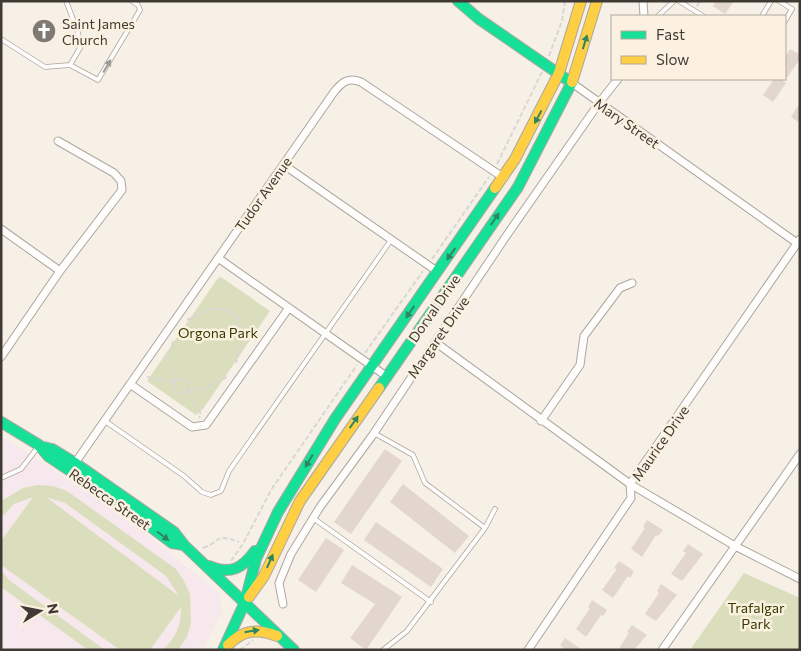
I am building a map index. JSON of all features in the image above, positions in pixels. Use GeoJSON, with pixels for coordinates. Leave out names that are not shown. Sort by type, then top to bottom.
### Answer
{"type":"FeatureCollection","features":[{"type":"Feature","properties":{"kind":"main road","name":"Mary Street"},"geometry":{"type":"LineString","coordinates":[[458,1],[479,19],[572,82]]}},
{"type":"Feature","properties":{"kind":"main road","name":"Dorval Drive"},"geometry":{"type":"LineString","coordinates":[[224,650],[245,602],[256,559],[266,536],[335,419],[516,159],[559,73],[581,1]]}},
{"type":"Feature","properties":{"kind":"main road","name":"Dorval Drive"},"geometry":{"type":"LineString","coordinates":[[245,602],[264,576],[300,501],[518,186],[572,82],[597,1]]}},
{"type":"Feature","properties":{"kind":"main road","name":"Rebecca Street"},"geometry":{"type":"LineString","coordinates":[[1,422],[39,445],[75,463],[174,532],[184,545],[294,650]]}},
{"type":"Feature","properties":{"kind":"main road","name":"Rebecca Street"},"geometry":{"type":"LineString","coordinates":[[39,445],[48,456],[124,507],[172,543],[184,545]]}},
{"type":"Feature","properties":{"kind":"main road"},"geometry":{"type":"LineString","coordinates":[[202,562],[224,570],[240,569],[249,561],[266,536]]}},
{"type":"Feature","properties":{"kind":"main road"},"geometry":{"type":"LineString","coordinates":[[224,650],[235,638],[251,629],[260,630],[285,640]]}},
{"type":"Feature","properties":{"kind":"street"},"geometry":{"type":"LineString","coordinates":[[643,1],[644,15]]}},
{"type":"Feature","properties":{"kind":"street","name":"Tudor Avenue"},"geometry":{"type":"LineString","coordinates":[[75,463],[340,84],[353,79],[364,84],[424,122],[504,178]]}},
{"type":"Feature","properties":{"kind":"street","name":"Margaret Drive"},"geometry":{"type":"LineString","coordinates":[[283,604],[278,583],[291,554],[313,518],[374,433],[598,104],[617,80]]}},
{"type":"Feature","properties":{"kind":"street","name":"Mary Street"},"geometry":{"type":"LineString","coordinates":[[572,82],[598,104],[798,241]]}},
{"type":"Feature","properties":{"kind":"street"},"geometry":{"type":"LineString","coordinates":[[1,357],[60,271],[122,190],[122,180],[114,173],[58,141]]}},
{"type":"Feature","properties":{"kind":"street"},"geometry":{"type":"LineString","coordinates":[[284,164],[438,272]]}},
{"type":"Feature","properties":{"kind":"street"},"geometry":{"type":"LineString","coordinates":[[1,229],[60,271]]}},
{"type":"Feature","properties":{"kind":"street","name":"Maurice Drive"},"geometry":{"type":"LineString","coordinates":[[528,650],[631,498],[630,484],[798,241]]}},
{"type":"Feature","properties":{"kind":"street"},"geometry":{"type":"LineString","coordinates":[[218,258],[288,309],[386,376]]}},
{"type":"Feature","properties":{"kind":"street"},"geometry":{"type":"LineString","coordinates":[[541,421],[580,365],[584,336],[620,288],[632,283]]}},
{"type":"Feature","properties":{"kind":"street"},"geometry":{"type":"LineString","coordinates":[[130,384],[192,427],[206,425],[288,309]]}},
{"type":"Feature","properties":{"kind":"street"},"geometry":{"type":"LineString","coordinates":[[435,342],[630,484],[735,546],[800,579]]}},
{"type":"Feature","properties":{"kind":"street"},"geometry":{"type":"LineString","coordinates":[[662,650],[800,454]]}},
{"type":"Feature","properties":{"kind":"lane"},"geometry":{"type":"LineString","coordinates":[[66,1],[78,32],[80,48],[70,65]]}},
{"type":"Feature","properties":{"kind":"lane"},"geometry":{"type":"LineString","coordinates":[[1,39],[46,67],[70,65],[98,80],[140,10],[138,5],[132,1]]}},
{"type":"Feature","properties":{"kind":"lane"},"geometry":{"type":"LineString","coordinates":[[659,15],[674,1]]}},
{"type":"Feature","properties":{"kind":"lane"},"geometry":{"type":"LineString","coordinates":[[679,1],[701,15]]}},
{"type":"Feature","properties":{"kind":"lane"},"geometry":{"type":"LineString","coordinates":[[763,15],[771,1]]}},
{"type":"Feature","properties":{"kind":"lane"},"geometry":{"type":"LineString","coordinates":[[779,1],[792,9],[786,19]]}},
{"type":"Feature","properties":{"kind":"lane"},"geometry":{"type":"LineString","coordinates":[[104,421],[184,476],[202,492],[211,495],[216,494],[224,487],[229,471],[391,240]]}},
{"type":"Feature","properties":{"kind":"lane"},"geometry":{"type":"LineString","coordinates":[[374,433],[413,455],[425,483],[485,528]]}},
{"type":"Feature","properties":{"kind":"lane"},"geometry":{"type":"LineString","coordinates":[[1,478],[21,469],[39,445]]}},
{"type":"Feature","properties":{"kind":"lane"},"geometry":{"type":"LineString","coordinates":[[382,650],[407,631],[431,602],[485,528],[495,509]]}},
{"type":"Feature","properties":{"kind":"lane"},"geometry":{"type":"LineString","coordinates":[[313,518],[431,602]]}},
{"type":"Feature","properties":{"kind":"path"},"geometry":{"type":"LineString","coordinates":[[498,164],[546,64],[562,21],[565,1]]}},
{"type":"Feature","properties":{"kind":"path"},"geometry":{"type":"LineString","coordinates":[[432,258],[488,179]]}},
{"type":"Feature","properties":{"kind":"path"},"geometry":{"type":"LineString","coordinates":[[366,352],[423,272]]}},
{"type":"Feature","properties":{"kind":"path"},"geometry":{"type":"LineString","coordinates":[[187,320],[218,309],[228,311],[237,318],[242,336],[236,363]]}},
{"type":"Feature","properties":{"kind":"path"},"geometry":{"type":"LineString","coordinates":[[172,341],[169,360],[176,391],[180,393],[187,390],[203,389],[227,377]]}},
{"type":"Feature","properties":{"kind":"path"},"geometry":{"type":"LineString","coordinates":[[240,569],[230,562],[243,544],[270,490],[357,366]]}},
{"type":"Feature","properties":{"kind":"path"},"geometry":{"type":"LineString","coordinates":[[147,377],[175,382],[178,379],[185,380],[188,383],[187,390],[201,414],[198,420]]}},
{"type":"Feature","properties":{"kind":"path"},"geometry":{"type":"LineString","coordinates":[[203,548],[219,538],[225,537],[239,542]]}},
{"type":"Feature","properties":{"kind":"path"},"geometry":{"type":"LineString","coordinates":[[240,650],[253,641],[252,635]]}},
{"type":"Feature","properties":{"kind":"shaded area"},"geometry":{"type":"Polygon","coordinates":[[[1,436],[116,510],[219,593],[222,612],[203,650],[1,650],[1,436]]]}},
{"type":"Feature","properties":{"kind":"green space","name":"Orgona Park"},"geometry":{"type":"Polygon","coordinates":[[[221,277],[270,311],[203,409],[196,415],[147,381],[218,278],[221,277]]]}},
{"type":"Feature","properties":{"kind":"green space"},"geometry":{"type":"Polygon","coordinates":[[[38,485],[53,486],[67,491],[176,569],[190,594],[191,623],[187,637],[178,650],[162,650],[175,636],[181,607],[150,650],[120,650],[1,565],[1,541],[33,497],[14,504],[1,518],[1,501],[23,488],[38,485]],[[46,497],[179,596],[166,576],[65,503],[46,497]]]}},
{"type":"Feature","properties":{"kind":"green space"},"geometry":{"type":"Polygon","coordinates":[[[1,570],[9,580],[105,650],[88,650],[1,587],[1,570]]]}},
{"type":"Feature","properties":{"kind":"green space","name":"Trafalgar Park"},"geometry":{"type":"Polygon","coordinates":[[[744,573],[800,598],[800,650],[690,650],[744,573]]]}},
{"type":"Feature","properties":{"kind":"building"},"geometry":{"type":"Polygon","coordinates":[[[716,1],[734,1],[725,14],[713,6],[716,1]]]}},
{"type":"Feature","properties":{"kind":"building"},"geometry":{"type":"Polygon","coordinates":[[[790,49],[800,55],[800,59],[786,79],[786,55],[790,49]]]}},
{"type":"Feature","properties":{"kind":"building"},"geometry":{"type":"Polygon","coordinates":[[[773,80],[782,80],[786,83],[773,102],[763,95],[773,80]]]}},
{"type":"Feature","properties":{"kind":"building"},"geometry":{"type":"Polygon","coordinates":[[[800,103],[800,123],[791,117],[800,103]]]}},
{"type":"Feature","properties":{"kind":"building"},"geometry":{"type":"Polygon","coordinates":[[[385,449],[402,461],[351,534],[334,522],[385,449]]]}},
{"type":"Feature","properties":{"kind":"building"},"geometry":{"type":"Polygon","coordinates":[[[403,484],[469,536],[455,553],[390,502],[403,484]]]}},
{"type":"Feature","properties":{"kind":"building"},"geometry":{"type":"Polygon","coordinates":[[[647,520],[663,530],[658,536],[656,535],[642,557],[631,549],[645,528],[643,527],[647,520]]]}},
{"type":"Feature","properties":{"kind":"building"},"geometry":{"type":"Polygon","coordinates":[[[376,522],[443,569],[431,587],[364,540],[376,522]]]}},
{"type":"Feature","properties":{"kind":"building"},"geometry":{"type":"Polygon","coordinates":[[[326,538],[344,550],[316,592],[298,580],[326,538]]]}},
{"type":"Feature","properties":{"kind":"building"},"geometry":{"type":"Polygon","coordinates":[[[688,544],[703,554],[682,581],[671,574],[686,553],[683,551],[688,544]]]}},
{"type":"Feature","properties":{"kind":"building"},"geometry":{"type":"Polygon","coordinates":[[[619,561],[634,571],[630,578],[628,576],[613,598],[602,590],[617,569],[614,568],[619,561]]]}},
{"type":"Feature","properties":{"kind":"building"},"geometry":{"type":"Polygon","coordinates":[[[352,565],[402,597],[366,650],[350,638],[375,604],[341,583],[352,565]]]}},
{"type":"Feature","properties":{"kind":"building"},"geometry":{"type":"Polygon","coordinates":[[[661,584],[677,595],[656,621],[645,614],[659,593],[657,591],[661,584]]]}},
{"type":"Feature","properties":{"kind":"building"},"geometry":{"type":"Polygon","coordinates":[[[592,600],[607,610],[603,616],[601,615],[586,637],[576,629],[590,608],[588,607],[592,600]]]}},
{"type":"Feature","properties":{"kind":"building"},"geometry":{"type":"Polygon","coordinates":[[[632,625],[647,635],[634,650],[618,650],[629,633],[627,632],[632,625]]]}},
{"type":"Feature","properties":{"kind":"building"},"geometry":{"type":"Polygon","coordinates":[[[565,638],[582,650],[561,650],[563,647],[560,645],[565,638]]]}},
{"type":"Feature","properties":{"kind":"traffic: fast"},"geometry":{"type":"LineString","coordinates":[[458,1],[479,19],[572,83]]}},
{"type":"Feature","properties":{"kind":"traffic: fast"},"geometry":{"type":"LineString","coordinates":[[379,388],[518,187],[572,82]]}},
{"type":"Feature","properties":{"kind":"traffic: fast"},"geometry":{"type":"LineString","coordinates":[[223,650],[245,602],[256,559],[278,512],[335,419],[495,188]]}},
{"type":"Feature","properties":{"kind":"traffic: fast"},"geometry":{"type":"LineString","coordinates":[[1,422],[39,445],[48,456],[124,507],[172,543],[184,545]]}},
{"type":"Feature","properties":{"kind":"traffic: fast"},"geometry":{"type":"LineString","coordinates":[[39,446],[52,449],[75,463],[174,532],[184,545],[294,650]]}},
{"type":"Feature","properties":{"kind":"traffic: fast"},"geometry":{"type":"LineString","coordinates":[[209,566],[223,570],[235,569],[255,551]]}},
{"type":"Feature","properties":{"kind":"traffic: slow"},"geometry":{"type":"LineString","coordinates":[[495,188],[515,159],[559,73],[581,1]]}},
{"type":"Feature","properties":{"kind":"traffic: slow"},"geometry":{"type":"LineString","coordinates":[[572,82],[597,1]]}},
{"type":"Feature","properties":{"kind":"traffic: slow"},"geometry":{"type":"LineString","coordinates":[[249,597],[264,576],[300,501],[379,388]]}},
{"type":"Feature","properties":{"kind":"traffic: slow"},"geometry":{"type":"LineString","coordinates":[[228,645],[245,633],[257,631],[277,636]]}},
{"type":"Feature","properties":{"kind":"place","name":"Saint James Church"},"geometry":{"type":"Point","coordinates":[44,31]}}]}
